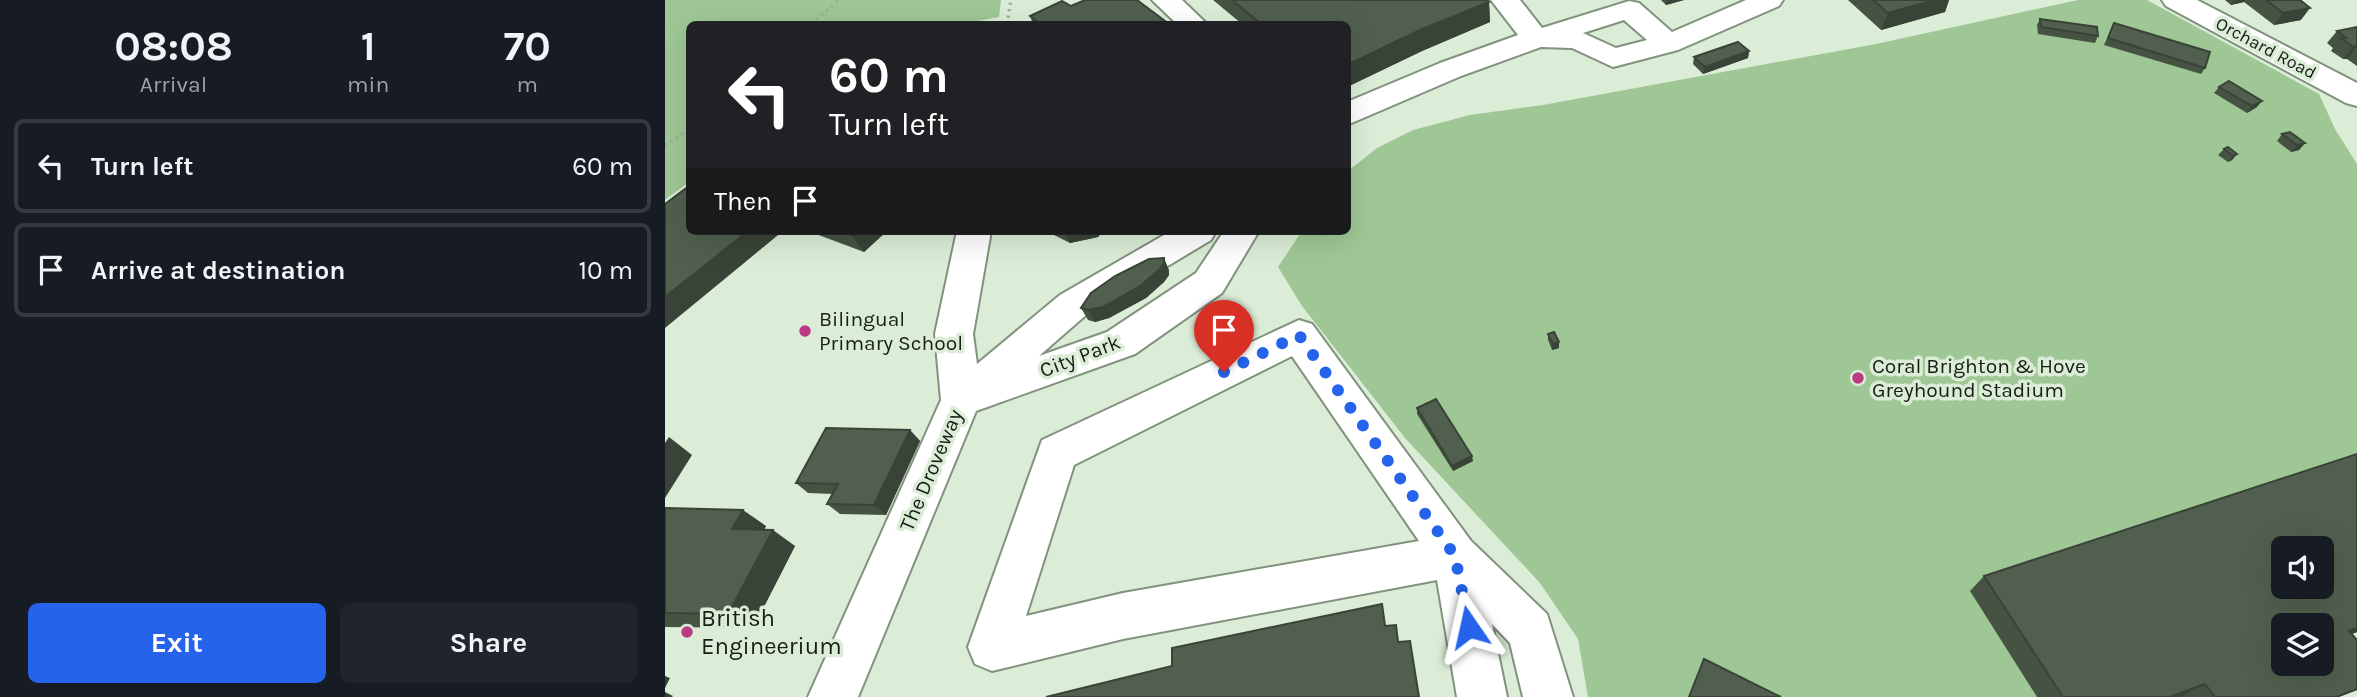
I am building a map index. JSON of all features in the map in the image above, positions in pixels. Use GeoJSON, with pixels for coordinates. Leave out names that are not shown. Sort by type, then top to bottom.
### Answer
{"type":"FeatureCollection","features":[{"type":"Feature","properties":{"kind":"street"},"geometry":{"type":"LineString","coordinates":[[1166,0],[1190,21]]}},
{"type":"Feature","properties":{"kind":"street"},"geometry":{"type":"LineString","coordinates":[[1505,0],[1535,38],[1578,40],[1612,58],[1668,44],[1769,0]]}},
{"type":"Feature","properties":{"kind":"street","name":"Orchard Road"},"geometry":{"type":"LineString","coordinates":[[2176,0],[2354,104]]}},
{"type":"Feature","properties":{"kind":"street"},"geometry":{"type":"LineString","coordinates":[[1351,114],[1496,52],[1629,9],[1668,44]]}},
{"type":"Feature","properties":{"kind":"street","name":"The Droveway"},"geometry":{"type":"LineString","coordinates":[[833,697],[961,400],[954,334],[973,235]]}},
{"type":"Feature","properties":{"kind":"street"},"geometry":{"type":"LineString","coordinates":[[961,400],[1073,304],[1192,235]]}},
{"type":"Feature","properties":{"kind":"street","name":"City Park"},"geometry":{"type":"LineString","coordinates":[[961,400],[1121,343],[1209,284],[1240,235]]}},
{"type":"Feature","properties":{"kind":"street"},"geometry":{"type":"LineString","coordinates":[[1455,556],[1123,616],[992,647],[1056,453],[1299,335],[1455,556],[1530,630],[1548,697]]}},
{"type":"Feature","properties":{"kind":"street"},"geometry":{"type":"LineString","coordinates":[[1455,556],[1482,697]]}},
{"type":"Feature","properties":{"kind":"path"},"geometry":{"type":"LineString","coordinates":[[815,21],[838,0]]}},
{"type":"Feature","properties":{"kind":"path"},"geometry":{"type":"LineString","coordinates":[[1008,21],[1011,0]]}},
{"type":"Feature","properties":{"kind":"path"},"geometry":{"type":"LineString","coordinates":[[665,145],[686,131]]}},
{"type":"Feature","properties":{"kind":"green space"},"geometry":{"type":"Polygon","coordinates":[[[665,0],[1001,0],[999,17],[978,21],[686,21],[686,184],[665,200],[665,0]]]}},
{"type":"Feature","properties":{"kind":"green space","name":"Coral Brighton & Hove Greyhound Stadium"},"geometry":{"type":"Polygon","coordinates":[[[2078,0],[2147,0],[2319,94],[2335,129],[2357,164],[2357,632],[2334,641],[2334,613],[2271,613],[2271,676],[2334,676],[2334,658],[2357,685],[2357,690],[2339,697],[1588,697],[1578,639],[1540,583],[1405,438],[1302,306],[1278,267],[1299,235],[1351,235],[1351,169],[1377,148],[1413,130],[1470,115],[1543,105],[1876,44],[2078,0]]]}},
{"type":"Feature","properties":{"kind":"building"},"geometry":{"type":"Polygon","coordinates":[[[1085,0],[1137,0],[1165,21],[1036,21],[1030,16],[1062,1],[1071,6],[1085,0]]]}},
{"type":"Feature","properties":{"kind":"building"},"geometry":{"type":"Polygon","coordinates":[[[1232,0],[1489,2],[1420,30],[1351,63],[1351,21],[1257,21],[1232,0]]]}},
{"type":"Feature","properties":{"kind":"building"},"geometry":{"type":"Polygon","coordinates":[[[1873,0],[1934,0],[1888,13],[1873,0]]]}},
{"type":"Feature","properties":{"kind":"building"},"geometry":{"type":"Polygon","coordinates":[[[2266,0],[2300,0],[2310,8],[2283,13],[2266,0]]]}},
{"type":"Feature","properties":{"kind":"building"},"geometry":{"type":"Polygon","coordinates":[[[2040,19],[2097,27],[2098,36],[2041,27],[2040,19]]]}},
{"type":"Feature","properties":{"kind":"building"},"geometry":{"type":"Polygon","coordinates":[[[2114,23],[2210,52],[2205,68],[2108,38],[2114,23]]]}},
{"type":"Feature","properties":{"kind":"building"},"geometry":{"type":"Polygon","coordinates":[[[2357,27],[2357,46],[2353,47],[2341,38],[2346,38],[2337,31],[2357,27]]]}},
{"type":"Feature","properties":{"kind":"building"},"geometry":{"type":"Polygon","coordinates":[[[1738,42],[1749,51],[1705,67],[1694,57],[1738,42]]]}},
{"type":"Feature","properties":{"kind":"building"},"geometry":{"type":"Polygon","coordinates":[[[2229,81],[2262,101],[2252,106],[2219,87],[2229,81]]]}},
{"type":"Feature","properties":{"kind":"building"},"geometry":{"type":"Polygon","coordinates":[[[2290,132],[2305,143],[2297,145],[2282,134],[2290,132]]]}},
{"type":"Feature","properties":{"kind":"building"},"geometry":{"type":"Polygon","coordinates":[[[2228,147],[2237,154],[2233,156],[2224,149],[2228,147]]]}},
{"type":"Feature","properties":{"kind":"building"},"geometry":{"type":"Polygon","coordinates":[[[686,188],[686,235],[743,235],[665,297],[665,204],[686,188]]]}},
{"type":"Feature","properties":{"kind":"building"},"geometry":{"type":"Polygon","coordinates":[[[1164,258],[1159,270],[1140,286],[1103,307],[1088,310],[1081,308],[1091,293],[1115,276],[1149,259],[1164,258]]]}},
{"type":"Feature","properties":{"kind":"building"},"geometry":{"type":"Polygon","coordinates":[[[1554,332],[1559,342],[1553,344],[1548,334],[1554,332]]]}},
{"type":"Feature","properties":{"kind":"building"},"geometry":{"type":"Polygon","coordinates":[[[1436,399],[1472,456],[1452,466],[1417,408],[1436,399]]]}},
{"type":"Feature","properties":{"kind":"building"},"geometry":{"type":"Polygon","coordinates":[[[826,428],[910,430],[874,505],[827,504],[838,484],[796,483],[826,428]]]}},
{"type":"Feature","properties":{"kind":"building"},"geometry":{"type":"Polygon","coordinates":[[[2357,454],[2357,628],[2349,631],[2357,640],[2357,689],[2336,697],[2215,697],[2205,684],[2170,697],[2063,697],[1984,576],[2357,454]]]}},
{"type":"Feature","properties":{"kind":"building"},"geometry":{"type":"Polygon","coordinates":[[[665,508],[743,510],[732,529],[773,530],[728,614],[665,613],[665,508]]]}},
{"type":"Feature","properties":{"kind":"building"},"geometry":{"type":"Polygon","coordinates":[[[1382,604],[1385,626],[1396,625],[1398,642],[1410,641],[1419,697],[1046,697],[1172,666],[1172,648],[1382,604]]]}},
{"type":"Feature","properties":{"kind":"building"},"geometry":{"type":"Polygon","coordinates":[[[1704,659],[1781,697],[1689,697],[1704,659]]]}},
{"type":"Feature","properties":{"kind":"place","name":"Bilingual Primary School"},"geometry":{"type":"Point","coordinates":[805,331]}},
{"type":"Feature","properties":{"kind":"place","name":"Coral Brighton & Hove Greyhound Stadium"},"geometry":{"type":"Point","coordinates":[1858,378]}},
{"type":"Feature","properties":{"kind":"place","name":"British Engineerium"},"geometry":{"type":"Point","coordinates":[687,632]}},
{"type":"Feature","properties":{"kind":"route"},"geometry":{"type":"LineString","coordinates":[[1224,372],[1299,335],[1455,556],[1469,627]]}}]}
